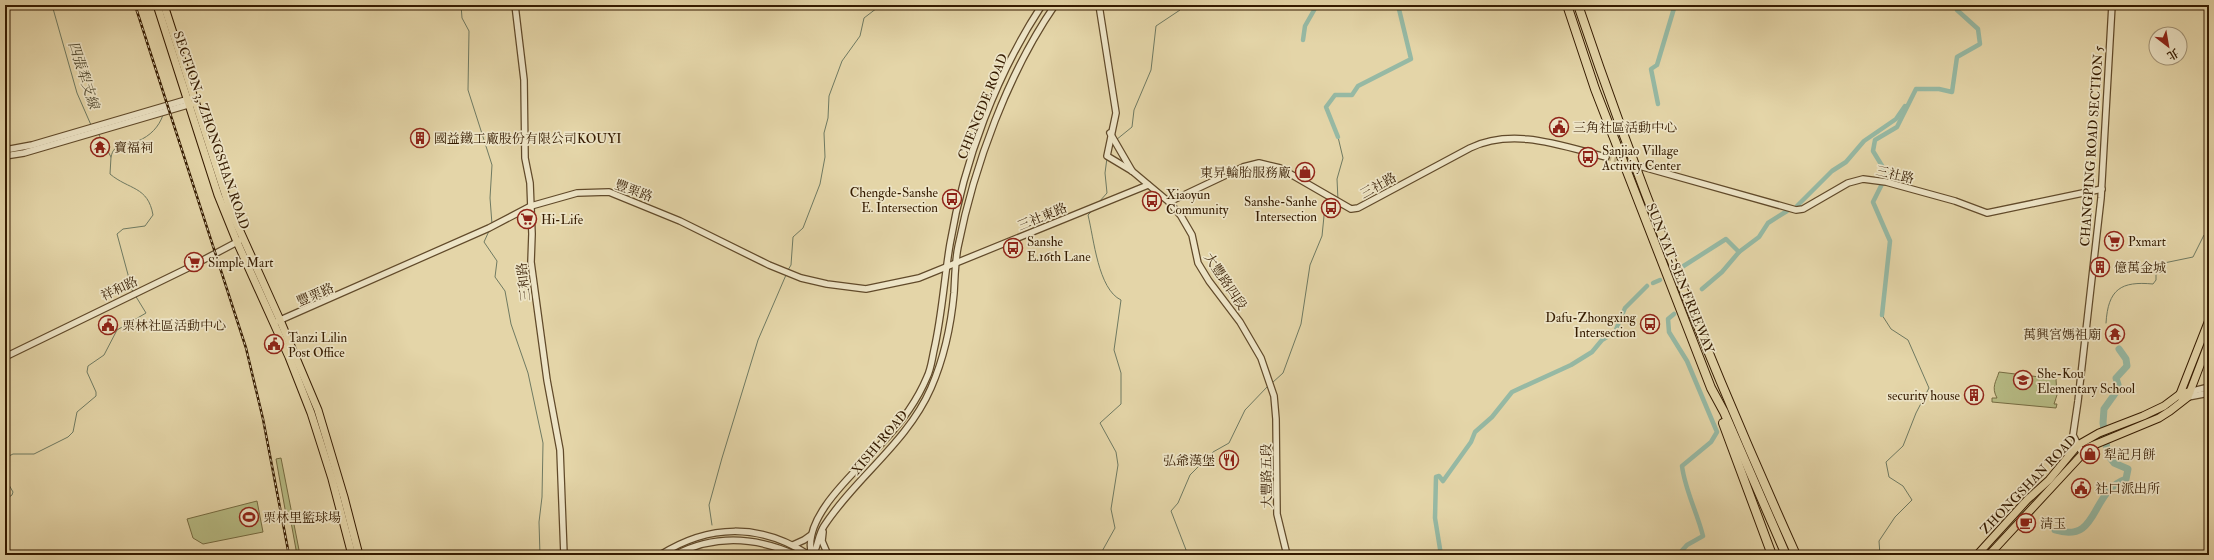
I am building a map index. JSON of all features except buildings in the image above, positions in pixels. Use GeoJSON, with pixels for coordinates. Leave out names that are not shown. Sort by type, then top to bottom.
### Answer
{"type":"FeatureCollection","features":[{"type":"Feature","properties":{"kind":"highway","name":"SUN YAT-SEN FREEWAY"},"geometry":{"type":"LineString","coordinates":[[1567,5],[1598,96],[1711,388],[1724,412],[1786,555]]}},
{"type":"Feature","properties":{"kind":"highway","name":"SUN YAT-SEN FREEWAY"},"geometry":{"type":"LineString","coordinates":[[1578,5],[1634,165],[1694,317],[1796,555]]}},
{"type":"Feature","properties":{"kind":"highway"},"geometry":{"type":"LineString","coordinates":[[1711,388],[1772,555]]}},
{"type":"Feature","properties":{"kind":"main road","name":"SECTION 3, ZHONGSHAN ROAD"},"geometry":{"type":"LineString","coordinates":[[157,5],[192,101]]}},
{"type":"Feature","properties":{"kind":"main road","name":"SECTION 3, ZHONGSHAN ROAD"},"geometry":{"type":"LineString","coordinates":[[164,5],[218,195],[318,410],[359,555]]}},
{"type":"Feature","properties":{"kind":"main road"},"geometry":{"type":"LineString","coordinates":[[2185,396],[2209,320]]}},
{"type":"Feature","properties":{"kind":"main road","name":"SECTION 3, ZHONGSHAN ROAD"},"geometry":{"type":"LineString","coordinates":[[277,322],[322,444],[352,555]]}},
{"type":"Feature","properties":{"kind":"main road"},"geometry":{"type":"LineString","coordinates":[[2185,396],[2209,342]]}},
{"type":"Feature","properties":{"kind":"main road","name":"ZHONGSHAN ROAD"},"geometry":{"type":"LineString","coordinates":[[1977,555],[2027,500],[2049,480],[2078,446],[2104,430],[2143,416],[2185,396]]}},
{"type":"Feature","properties":{"kind":"main road","name":"ZHONGSHAN ROAD"},"geometry":{"type":"LineString","coordinates":[[1989,555],[2089,447],[2159,418],[2185,396]]}},
{"type":"Feature","properties":{"kind":"street","name":"三和路"},"geometry":{"type":"LineString","coordinates":[[515,5],[524,80],[525,158],[530,184],[531,206],[531,262],[547,380],[560,450],[564,555]]}},
{"type":"Feature","properties":{"kind":"street","name":"CHENGDE ROAD"},"geometry":{"type":"LineString","coordinates":[[946,268],[956,215],[973,152],[1003,77],[1042,5]]}},
{"type":"Feature","properties":{"kind":"street","name":"CHENGDE ROAD"},"geometry":{"type":"LineString","coordinates":[[955,264],[974,185],[991,134],[1035,36],[1055,5]]}},
{"type":"Feature","properties":{"kind":"street","name":"大豐路四段"},"geometry":{"type":"LineString","coordinates":[[1098,5],[1116,113],[1110,133],[1107,156],[1132,171],[1169,202],[1188,226],[1195,254],[1204,273],[1251,339],[1261,358],[1274,396]]}},
{"type":"Feature","properties":{"kind":"street","name":"CHANGPING ROAD SECTION 5"},"geometry":{"type":"LineString","coordinates":[[2082,453],[2072,435],[2078,401],[2102,189],[2112,5]]}},
{"type":"Feature","properties":{"kind":"street"},"geometry":{"type":"LineString","coordinates":[[5,156],[24,153],[164,113],[192,101]]}},
{"type":"Feature","properties":{"kind":"street"},"geometry":{"type":"LineString","coordinates":[[5,150],[32,144],[95,125],[192,101]]}},
{"type":"Feature","properties":{"kind":"street","name":"大豐路四段"},"geometry":{"type":"LineString","coordinates":[[1110,133],[1132,171]]}},
{"type":"Feature","properties":{"kind":"street","name":"三社路"},"geometry":{"type":"LineString","coordinates":[[1169,202],[1243,168],[1259,163],[1280,168],[1351,209],[1358,208],[1470,148],[1490,141],[1522,138],[1606,157]]}},
{"type":"Feature","properties":{"kind":"street","name":"三社路"},"geometry":{"type":"LineString","coordinates":[[1643,167],[1796,210],[1803,209],[1848,183],[1863,178],[1886,182],[1955,201],[1987,213],[2102,189]]}},
{"type":"Feature","properties":{"kind":"street","name":"三社東路"},"geometry":{"type":"LineString","coordinates":[[946,268],[1148,185]]}},
{"type":"Feature","properties":{"kind":"street","name":"豐栗路"},"geometry":{"type":"LineString","coordinates":[[277,322],[489,228],[531,206],[578,192],[609,192],[680,220],[769,265],[801,278],[827,284],[866,289],[900,283],[946,268]]}},
{"type":"Feature","properties":{"kind":"street","name":"祥和路"},"geometry":{"type":"LineString","coordinates":[[5,357],[240,240]]}},
{"type":"Feature","properties":{"kind":"street","name":"XISHI ROAD"},"geometry":{"type":"LineString","coordinates":[[811,555],[824,526],[854,488],[906,430],[931,389],[940,365],[950,325],[955,264]]}},
{"type":"Feature","properties":{"kind":"street","name":"XISHI ROAD"},"geometry":{"type":"LineString","coordinates":[[811,555],[811,535],[820,515],[835,492],[847,477],[882,443],[919,396],[928,375],[936,340],[946,268]]}},
{"type":"Feature","properties":{"kind":"street","name":"ZHONGSHAN ROAD"},"geometry":{"type":"LineString","coordinates":[[2185,396],[2209,386]]}},
{"type":"Feature","properties":{"kind":"street","name":"ZHONGSHAN ROAD"},"geometry":{"type":"LineString","coordinates":[[2185,396],[2209,393]]}},
{"type":"Feature","properties":{"kind":"street","name":"大豐路五段"},"geometry":{"type":"LineString","coordinates":[[1274,396],[1276,419],[1277,514],[1287,555]]}},
{"type":"Feature","properties":{"kind":"street"},"geometry":{"type":"LineString","coordinates":[[824,526],[822,541],[828,555]]}},
{"type":"Feature","properties":{"kind":"street"},"geometry":{"type":"LineString","coordinates":[[660,555],[691,538],[720,531],[750,532],[794,545],[811,555]]}},
{"type":"Feature","properties":{"kind":"street"},"geometry":{"type":"LineString","coordinates":[[794,545],[811,535]]}},
{"type":"Feature","properties":{"kind":"street"},"geometry":{"type":"LineString","coordinates":[[675,555],[706,542],[739,540],[772,545],[795,555]]}},
{"type":"Feature","properties":{"kind":"green space"},"geometry":{"type":"Polygon","coordinates":[[[1999,372],[2056,379],[2057,395],[2054,404],[2057,404],[2056,408],[1992,402],[1992,398],[1997,398],[1994,388],[1999,372]]]}},
{"type":"Feature","properties":{"kind":"green space"},"geometry":{"type":"Polygon","coordinates":[[[281,458],[300,555],[297,555],[291,522],[287,520],[276,459],[281,458]]]}},
{"type":"Feature","properties":{"kind":"green space"},"geometry":{"type":"Polygon","coordinates":[[[257,501],[263,532],[203,544],[193,538],[187,519],[257,501]]]}},
{"type":"Feature","properties":{"kind":"waterway","name":"四張犁支線"},"geometry":{"type":"LineString","coordinates":[[52,5],[77,93],[91,125]]}},
{"type":"Feature","properties":{"kind":"waterway"},"geometry":{"type":"LineString","coordinates":[[461,5],[462,18],[469,31],[468,90],[492,165],[490,198],[492,224]]}},
{"type":"Feature","properties":{"kind":"waterway"},"geometry":{"type":"LineString","coordinates":[[788,270],[791,265],[793,237],[803,228],[820,184],[825,157],[824,133],[828,118],[829,96],[842,61],[860,36],[864,18],[881,5]]}},
{"type":"Feature","properties":{"kind":"waterway"},"geometry":{"type":"LineString","coordinates":[[1116,140],[1132,127],[1134,110],[1151,70],[1156,26],[1180,10],[1183,5]]}},
{"type":"Feature","properties":{"kind":"waterway"},"geometry":{"type":"LineString","coordinates":[[1303,40],[1305,26],[1317,5]]}},
{"type":"Feature","properties":{"kind":"waterway"},"geometry":{"type":"LineString","coordinates":[[1338,137],[1326,107],[1335,95],[1352,95],[1358,86],[1411,59],[1398,5]]}},
{"type":"Feature","properties":{"kind":"waterway"},"geometry":{"type":"LineString","coordinates":[[1658,104],[1651,69],[1657,65],[1675,5]]}},
{"type":"Feature","properties":{"kind":"waterway"},"geometry":{"type":"LineString","coordinates":[[1882,315],[1890,241],[1873,202],[1887,174],[1873,151],[1875,140],[1897,127],[1916,89],[1939,89],[1952,92],[1957,57],[1980,44],[1978,29],[1957,10],[1956,5]]}},
{"type":"Feature","properties":{"kind":"waterway"},"geometry":{"type":"LineString","coordinates":[[1797,206],[1832,171],[1846,162],[1864,141],[1896,119],[1905,106]]}},
{"type":"Feature","properties":{"kind":"waterway"},"geometry":{"type":"LineString","coordinates":[[111,157],[118,146],[134,143],[150,134],[159,123],[163,115]]}},
{"type":"Feature","properties":{"kind":"waterway","name":"四張犁支線"},"geometry":{"type":"LineString","coordinates":[[98,133],[111,157],[110,174],[142,194],[147,199],[153,215],[145,226],[123,229],[117,234],[133,293]]}},
{"type":"Feature","properties":{"kind":"waterway"},"geometry":{"type":"LineString","coordinates":[[1338,137],[1343,158],[1337,179],[1338,200]]}},
{"type":"Feature","properties":{"kind":"waterway"},"geometry":{"type":"LineString","coordinates":[[1099,202],[1107,193],[1105,173],[1107,158]]}},
{"type":"Feature","properties":{"kind":"waterway"},"geometry":{"type":"LineString","coordinates":[[1272,383],[1283,373],[1301,324],[1310,265],[1322,236],[1325,206],[1333,202]]}},
{"type":"Feature","properties":{"kind":"waterway"},"geometry":{"type":"LineString","coordinates":[[1092,211],[1088,215],[1102,275],[1113,294],[1121,300],[1114,350],[1121,373],[1121,404],[1100,423],[1116,452],[1118,465],[1111,509],[1115,528],[1100,555]]}},
{"type":"Feature","properties":{"kind":"waterway"},"geometry":{"type":"LineString","coordinates":[[1702,289],[1722,272],[1739,252],[1759,237],[1768,223],[1787,211]]}},
{"type":"Feature","properties":{"kind":"waterway"},"geometry":{"type":"LineString","coordinates":[[489,231],[484,242],[497,261],[495,277],[505,291],[511,324],[528,373],[543,443],[542,497],[539,522],[540,555]]}},
{"type":"Feature","properties":{"kind":"waterway"},"geometry":{"type":"LineString","coordinates":[[2106,323],[2107,311],[2110,302],[2113,295],[2118,290],[2132,284],[2153,284],[2156,280],[2156,268],[2164,263],[2193,257],[2204,235],[2209,232]]}},
{"type":"Feature","properties":{"kind":"waterway"},"geometry":{"type":"LineString","coordinates":[[1682,267],[1726,239],[1739,252]]}},
{"type":"Feature","properties":{"kind":"waterway"},"geometry":{"type":"LineString","coordinates":[[712,525],[709,505],[722,458],[758,340],[786,275]]}},
{"type":"Feature","properties":{"kind":"waterway"},"geometry":{"type":"LineString","coordinates":[[1653,283],[1660,280]]}},
{"type":"Feature","properties":{"kind":"waterway"},"geometry":{"type":"LineString","coordinates":[[1441,555],[1435,518],[1436,477],[1439,476],[1443,481],[1471,442],[1475,432],[1492,417],[1512,392],[1571,365],[1592,352],[1602,340],[1615,332],[1625,308],[1647,286]]}},
{"type":"Feature","properties":{"kind":"waterway","name":"四張犁支線"},"geometry":{"type":"LineString","coordinates":[[5,463],[9,456],[13,454],[34,454],[68,437],[73,432],[77,412],[96,396],[96,392],[87,372],[88,366],[104,355],[117,330],[146,313],[135,295]]}},
{"type":"Feature","properties":{"kind":"waterway"},"geometry":{"type":"LineString","coordinates":[[1674,314],[1668,319],[1669,332],[1687,361],[1717,432],[1711,442],[1682,466],[1686,484],[1703,536],[1687,545],[1678,555]]}},
{"type":"Feature","properties":{"kind":"waterway"},"geometry":{"type":"LineString","coordinates":[[1880,555],[1879,541],[1895,517],[1912,500],[1903,486],[1889,477],[1886,462],[1903,446],[1916,413],[1929,388],[1908,340],[1891,329],[1882,315]]}},
{"type":"Feature","properties":{"kind":"waterway"},"geometry":{"type":"LineString","coordinates":[[2055,530],[2069,532],[2080,530],[2094,515],[2106,494],[2114,485],[2126,479],[2128,469],[2114,463],[2108,455],[2103,423],[2104,409],[2119,388],[2116,378],[2127,366],[2126,359],[2119,349]]}},
{"type":"Feature","properties":{"kind":"waterway"},"geometry":{"type":"LineString","coordinates":[[1188,555],[1171,511],[1178,503],[1190,475],[1213,452],[1229,443],[1245,410],[1268,386]]}},
{"type":"Feature","properties":{"kind":"waterway","name":"四張犁支線"},"geometry":{"type":"LineString","coordinates":[[5,478],[13,492],[12,495],[5,500]]}},
{"type":"Feature","properties":{"kind":"tunnel"},"geometry":{"type":"LineString","coordinates":[[1606,157],[1637,165]]}},
{"type":"Feature","properties":{"kind":"railway"},"geometry":{"type":"LineString","coordinates":[[135,5],[246,348],[263,419],[289,555]]}},
{"type":"Feature","properties":{"kind":"place","name":"三角社區活動中心"},"geometry":{"type":"Point","coordinates":[1559,127]}},
{"type":"Feature","properties":{"kind":"place","name":"國益鐵工廠股份有限公司KOUYI"},"geometry":{"type":"Point","coordinates":[420,138]}},
{"type":"Feature","properties":{"kind":"place","name":"寶福祠"},"geometry":{"type":"Point","coordinates":[100,147]}},
{"type":"Feature","properties":{"kind":"place","name":"Sanjiao Village Activity Center"},"geometry":{"type":"Point","coordinates":[1588,157]}},
{"type":"Feature","properties":{"kind":"place","name":"東昇輪胎服務廠"},"geometry":{"type":"Point","coordinates":[1305,172]}},
{"type":"Feature","properties":{"kind":"place","name":"Chengde-Sanshe E. Intersection"},"geometry":{"type":"Point","coordinates":[952,199]}},
{"type":"Feature","properties":{"kind":"place","name":"Xiaoyun Community"},"geometry":{"type":"Point","coordinates":[1152,201]}},
{"type":"Feature","properties":{"kind":"place","name":"Sanshe-Sanhe Intersection"},"geometry":{"type":"Point","coordinates":[1331,208]}},
{"type":"Feature","properties":{"kind":"place","name":"Hi-Life"},"geometry":{"type":"Point","coordinates":[527,219]}},
{"type":"Feature","properties":{"kind":"place","name":"Pxmart"},"geometry":{"type":"Point","coordinates":[2114,241]}},
{"type":"Feature","properties":{"kind":"place","name":"Sanshe E.16th Lane"},"geometry":{"type":"Point","coordinates":[1013,248]}},
{"type":"Feature","properties":{"kind":"place","name":"Simple Mart"},"geometry":{"type":"Point","coordinates":[194,262]}},
{"type":"Feature","properties":{"kind":"place","name":"億萬金城"},"geometry":{"type":"Point","coordinates":[2100,267]}},
{"type":"Feature","properties":{"kind":"place","name":"Dafu-Zhongxing Intersection"},"geometry":{"type":"Point","coordinates":[1650,324]}},
{"type":"Feature","properties":{"kind":"place","name":"栗林社區活動中心"},"geometry":{"type":"Point","coordinates":[108,325]}},
{"type":"Feature","properties":{"kind":"place","name":"萬興宮媽祖廟"},"geometry":{"type":"Point","coordinates":[2115,334]}},
{"type":"Feature","properties":{"kind":"place","name":"Tanzi Lilin Post Office"},"geometry":{"type":"Point","coordinates":[274,344]}},
{"type":"Feature","properties":{"kind":"place","name":"She-Kou Elementary School"},"geometry":{"type":"Point","coordinates":[2023,380]}},
{"type":"Feature","properties":{"kind":"place","name":"security house"},"geometry":{"type":"Point","coordinates":[1974,395]}},
{"type":"Feature","properties":{"kind":"place","name":"犁記月餅"},"geometry":{"type":"Point","coordinates":[2090,454]}},
{"type":"Feature","properties":{"kind":"place","name":"弘爺漢堡"},"geometry":{"type":"Point","coordinates":[1229,460]}},
{"type":"Feature","properties":{"kind":"place","name":"社口派出所"},"geometry":{"type":"Point","coordinates":[2081,488]}},
{"type":"Feature","properties":{"kind":"place","name":"栗林里籃球場"},"geometry":{"type":"Point","coordinates":[249,517]}},
{"type":"Feature","properties":{"kind":"place","name":"清玉"},"geometry":{"type":"Point","coordinates":[2026,523]}}]}
